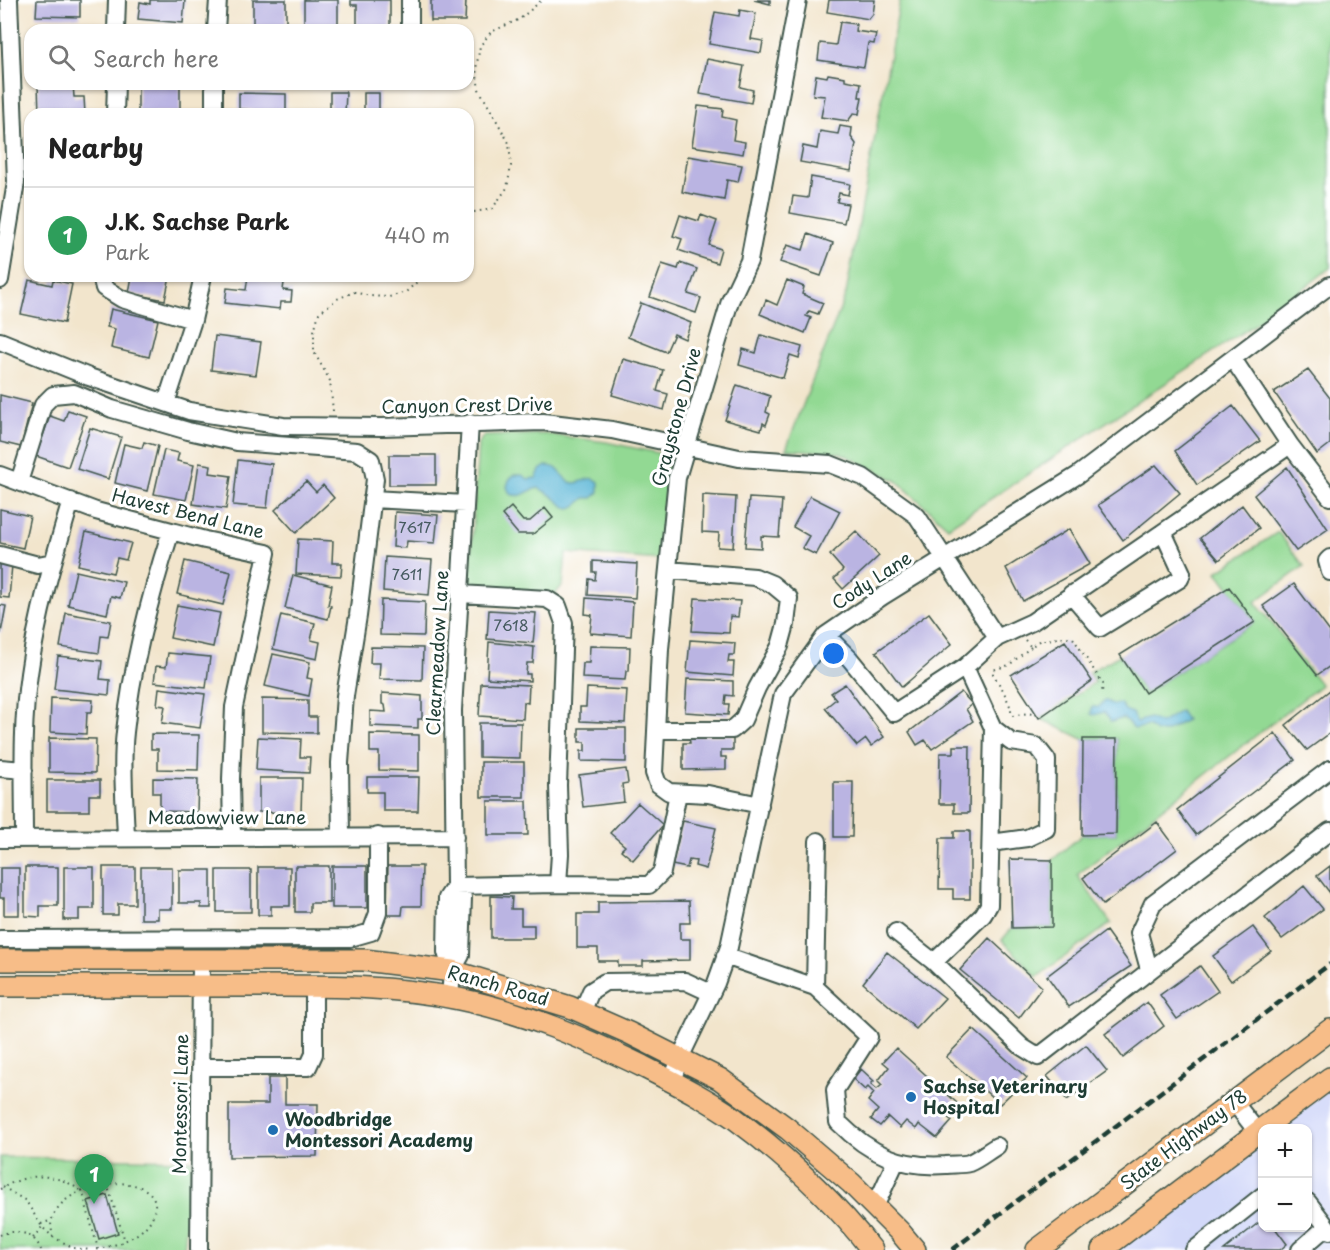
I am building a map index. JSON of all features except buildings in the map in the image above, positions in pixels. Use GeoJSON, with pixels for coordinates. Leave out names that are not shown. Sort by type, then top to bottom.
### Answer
{"type":"FeatureCollection","features":[{"type":"Feature","properties":{"kind":"main road","name":"Ranch Road"},"geometry":{"type":"LineString","coordinates":[[0,960],[348,959],[452,971],[582,1012],[720,1079],[788,1129],[851,1183],[915,1250]]}},
{"type":"Feature","properties":{"kind":"main road","name":"Ranch Road"},"geometry":{"type":"LineString","coordinates":[[0,986],[314,985],[388,989],[481,1004],[542,1023],[599,1045],[672,1081],[733,1118],[792,1166],[855,1228],[872,1250]]}},
{"type":"Feature","properties":{"kind":"main road","name":"State Highway 78"},"geometry":{"type":"LineString","coordinates":[[1037,1250],[1330,1030]]}},
{"type":"Feature","properties":{"kind":"main road"},"geometry":{"type":"LineString","coordinates":[[1272,1124],[1330,1078]]}},
{"type":"Feature","properties":{"kind":"main road"},"geometry":{"type":"LineString","coordinates":[[1111,1247],[1258,1135]]}},
{"type":"Feature","properties":{"kind":"street"},"geometry":{"type":"LineString","coordinates":[[0,280],[6,210],[16,182],[9,0]]}},
{"type":"Feature","properties":{"kind":"street"},"geometry":{"type":"LineString","coordinates":[[116,24],[117,0]]}},
{"type":"Feature","properties":{"kind":"street"},"geometry":{"type":"LineString","coordinates":[[216,24],[218,0]]}},
{"type":"Feature","properties":{"kind":"street"},"geometry":{"type":"LineString","coordinates":[[410,0],[410,24]]}},
{"type":"Feature","properties":{"kind":"street","name":"Graystone Drive"},"geometry":{"type":"LineString","coordinates":[[678,793],[669,792],[658,784],[654,773],[660,649],[677,478],[730,301],[748,261],[798,0]]}},
{"type":"Feature","properties":{"kind":"street"},"geometry":{"type":"LineString","coordinates":[[115,108],[116,90]]}},
{"type":"Feature","properties":{"kind":"street"},"geometry":{"type":"LineString","coordinates":[[214,90],[214,108]]}},
{"type":"Feature","properties":{"kind":"street"},"geometry":{"type":"LineString","coordinates":[[102,282],[104,288],[122,299],[193,320]]}},
{"type":"Feature","properties":{"kind":"street"},"geometry":{"type":"LineString","coordinates":[[166,403],[193,320],[201,282]]}},
{"type":"Feature","properties":{"kind":"street","name":"Cody Lane"},"geometry":{"type":"LineString","coordinates":[[672,1081],[725,956],[743,886],[783,694],[826,635],[847,619],[943,558],[1078,475],[1330,285]]}},
{"type":"Feature","properties":{"kind":"street","name":"Canyon Crest Drive"},"geometry":{"type":"LineString","coordinates":[[0,341],[89,377],[189,411],[283,426],[382,427],[543,422],[612,430],[739,458],[830,464],[863,477],[916,516],[997,638]]}},
{"type":"Feature","properties":{"kind":"street"},"geometry":{"type":"LineString","coordinates":[[1233,359],[1290,445],[1330,497]]}},
{"type":"Feature","properties":{"kind":"street"},"geometry":{"type":"LineString","coordinates":[[19,482],[43,405],[53,395],[74,393],[112,409],[188,431],[237,442],[357,451],[371,460],[375,479],[358,616],[345,696],[340,763],[341,836]]}},
{"type":"Feature","properties":{"kind":"street","name":"Clearmeadow Lane"},"geometry":{"type":"LineString","coordinates":[[450,998],[452,971],[446,952],[447,898],[455,886],[453,710],[470,423]]}},
{"type":"Feature","properties":{"kind":"street"},"geometry":{"type":"LineString","coordinates":[[826,635],[850,659],[894,713],[964,667],[997,638],[1032,622],[1290,445]]}},
{"type":"Feature","properties":{"kind":"street","name":"Havest Bend Lane"},"geometry":{"type":"LineString","coordinates":[[0,475],[96,510],[171,531],[267,553],[234,707],[231,779],[232,837]]}},
{"type":"Feature","properties":{"kind":"street"},"geometry":{"type":"LineString","coordinates":[[372,500],[465,504]]}},
{"type":"Feature","properties":{"kind":"street"},"geometry":{"type":"LineString","coordinates":[[24,839],[23,744],[28,676],[38,622],[71,501]]}},
{"type":"Feature","properties":{"kind":"street"},"geometry":{"type":"LineString","coordinates":[[126,838],[125,733],[144,627],[171,531]]}},
{"type":"Feature","properties":{"kind":"street"},"geometry":{"type":"LineString","coordinates":[[1071,594],[1100,628],[1180,579],[1182,573],[1163,532]]}},
{"type":"Feature","properties":{"kind":"street"},"geometry":{"type":"LineString","coordinates":[[0,555],[38,565],[53,562]]}},
{"type":"Feature","properties":{"kind":"street"},"geometry":{"type":"LineString","coordinates":[[1330,558],[1327,561],[1330,572]]}},
{"type":"Feature","properties":{"kind":"street"},"geometry":{"type":"LineString","coordinates":[[656,730],[732,730],[743,720],[780,646],[786,624],[789,598],[772,584],[755,577],[668,570]]}},
{"type":"Feature","properties":{"kind":"street"},"geometry":{"type":"LineString","coordinates":[[460,594],[547,599],[558,606],[564,623],[558,785],[560,854],[558,884]]}},
{"type":"Feature","properties":{"kind":"street"},"geometry":{"type":"LineString","coordinates":[[934,962],[983,915],[989,905],[993,728],[964,667]]}},
{"type":"Feature","properties":{"kind":"street"},"geometry":{"type":"LineString","coordinates":[[991,843],[1027,838],[1046,829],[1047,760],[1036,746],[1011,742],[993,728]]}},
{"type":"Feature","properties":{"kind":"street"},"geometry":{"type":"LineString","coordinates":[[0,768],[24,770]]}},
{"type":"Feature","properties":{"kind":"street"},"geometry":{"type":"LineString","coordinates":[[1149,969],[1139,933],[1153,903],[1330,769]]}},
{"type":"Feature","properties":{"kind":"street"},"geometry":{"type":"LineString","coordinates":[[455,886],[649,885],[662,872],[678,793],[708,794],[760,805]]}},
{"type":"Feature","properties":{"kind":"street"},"geometry":{"type":"LineString","coordinates":[[896,932],[934,962],[1022,1047],[1038,1057],[1330,831]]}},
{"type":"Feature","properties":{"kind":"street"},"geometry":{"type":"LineString","coordinates":[[0,939],[350,938],[371,932],[378,914],[378,836]]}},
{"type":"Feature","properties":{"kind":"street","name":"Meadowview Lane"},"geometry":{"type":"LineString","coordinates":[[0,839],[455,837]]}},
{"type":"Feature","properties":{"kind":"street"},"geometry":{"type":"LineString","coordinates":[[815,987],[818,841]]}},
{"type":"Feature","properties":{"kind":"street"},"geometry":{"type":"LineString","coordinates":[[725,956],[815,987],[869,1037],[834,1090],[838,1122],[876,1153],[896,1161],[928,1166],[968,1163],[997,1146]]}},
{"type":"Feature","properties":{"kind":"street","name":"Montessori Lane"},"geometry":{"type":"LineString","coordinates":[[199,1250],[201,959]]}},
{"type":"Feature","properties":{"kind":"street"},"geometry":{"type":"LineString","coordinates":[[582,1012],[591,991],[605,982],[686,981],[711,993]]}},
{"type":"Feature","properties":{"kind":"street"},"geometry":{"type":"LineString","coordinates":[[200,1067],[308,1067],[314,1054],[314,985]]}},
{"type":"Feature","properties":{"kind":"street"},"geometry":{"type":"LineString","coordinates":[[1234,1102],[1258,1128]]}},
{"type":"Feature","properties":{"kind":"street"},"geometry":{"type":"LineString","coordinates":[[875,1207],[896,1161]]}},
{"type":"Feature","properties":{"kind":"street"},"geometry":{"type":"LineString","coordinates":[[1194,1250],[1258,1200]]}},
{"type":"Feature","properties":{"kind":"street"},"geometry":{"type":"LineString","coordinates":[[1300,1250],[1328,1229],[1312,1207]]}},
{"type":"Feature","properties":{"kind":"path"},"geometry":{"type":"LineString","coordinates":[[474,212],[492,209],[507,189],[511,166],[509,143],[479,89],[476,69],[480,46],[491,32],[520,19],[543,0]]}},
{"type":"Feature","properties":{"kind":"path"},"geometry":{"type":"LineString","coordinates":[[331,427],[333,399],[330,381],[314,352],[314,331],[319,313],[337,299],[354,292],[389,297],[406,292],[417,282]]}},
{"type":"Feature","properties":{"kind":"path"},"geometry":{"type":"LineString","coordinates":[[1016,629],[1031,647]]}},
{"type":"Feature","properties":{"kind":"path"},"geometry":{"type":"LineString","coordinates":[[1037,715],[1028,713],[1012,716],[993,670],[1009,665],[1040,640],[1073,638],[1103,684],[1102,692]]}},
{"type":"Feature","properties":{"kind":"path"},"geometry":{"type":"LineString","coordinates":[[2,1188],[26,1178],[45,1176],[66,1182],[81,1190],[94,1250]]}},
{"type":"Feature","properties":{"kind":"path"},"geometry":{"type":"LineString","coordinates":[[2,1188],[26,1201],[41,1225],[53,1237],[74,1248],[94,1250],[125,1241],[146,1226],[154,1214],[154,1200],[146,1190],[139,1186],[122,1183],[81,1190],[66,1199],[52,1220],[41,1225],[33,1238]]}},
{"type":"Feature","properties":{"kind":"path"},"geometry":{"type":"LineString","coordinates":[[107,1184],[125,1241]]}},
{"type":"Feature","properties":{"kind":"path"},"geometry":{"type":"LineString","coordinates":[[52,1220],[53,1237]]}},
{"type":"Feature","properties":{"kind":"path"},"geometry":{"type":"LineString","coordinates":[[0,1235],[10,1231],[18,1232],[33,1238],[41,1250]]}},
{"type":"Feature","properties":{"kind":"shaded area"},"geometry":{"type":"Polygon","coordinates":[[[1330,1089],[1330,1250],[1117,1250],[1258,1143],[1258,1232],[1312,1232],[1312,1124],[1283,1124],[1330,1089]]]}},
{"type":"Feature","properties":{"kind":"green space"},"geometry":{"type":"Polygon","coordinates":[[[900,0],[1330,0],[1330,268],[1272,313],[948,527],[897,481],[841,453],[786,449],[846,294],[900,0]]]}},
{"type":"Feature","properties":{"kind":"green space"},"geometry":{"type":"Polygon","coordinates":[[[545,434],[606,442],[658,453],[668,469],[660,560],[566,553],[563,585],[554,595],[469,590],[478,443],[484,436],[545,434]]]}},
{"type":"Feature","properties":{"kind":"green space"},"geometry":{"type":"Polygon","coordinates":[[[1278,532],[1304,566],[1255,602],[1321,685],[1077,875],[1111,923],[1037,977],[1002,940],[1012,928],[1052,927],[1052,860],[1082,835],[1116,834],[1117,739],[1083,739],[1041,719],[1095,682],[1089,672],[1120,655],[1145,693],[1255,622],[1217,572],[1278,532]]]}},
{"type":"Feature","properties":{"kind":"green space"},"geometry":{"type":"Polygon","coordinates":[[[0,1157],[192,1160],[184,1250],[0,1250],[0,1157]]]}},
{"type":"Feature","properties":{"kind":"water"},"geometry":{"type":"Polygon","coordinates":[[[546,466],[558,470],[570,482],[578,483],[595,479],[599,482],[599,492],[571,508],[565,507],[539,488],[522,495],[510,494],[507,487],[514,475],[522,475],[528,479],[536,478],[540,470],[546,466]]]}},
{"type":"Feature","properties":{"kind":"water"},"geometry":{"type":"Polygon","coordinates":[[[1105,700],[1114,705],[1120,703],[1125,710],[1132,713],[1137,722],[1149,718],[1161,723],[1180,711],[1186,720],[1166,732],[1156,732],[1148,726],[1134,729],[1123,718],[1111,722],[1104,712],[1091,714],[1092,707],[1099,707],[1105,700]]]}},
{"type":"Feature","properties":{"kind":"railway"},"geometry":{"type":"LineString","coordinates":[[952,1250],[1330,964]]}},
{"type":"Feature","properties":{"kind":"place","name":"Sachse Veterinary Hospital"},"geometry":{"type":"Point","coordinates":[911,1097]}},
{"type":"Feature","properties":{"kind":"place","name":"Woodbridge Montessori Academy"},"geometry":{"type":"Point","coordinates":[273,1130]}},
{"type":"Feature","properties":{"kind":"place","name":"J.K. Sachse Park"},"geometry":{"type":"Point","coordinates":[94,1204]}}]}
